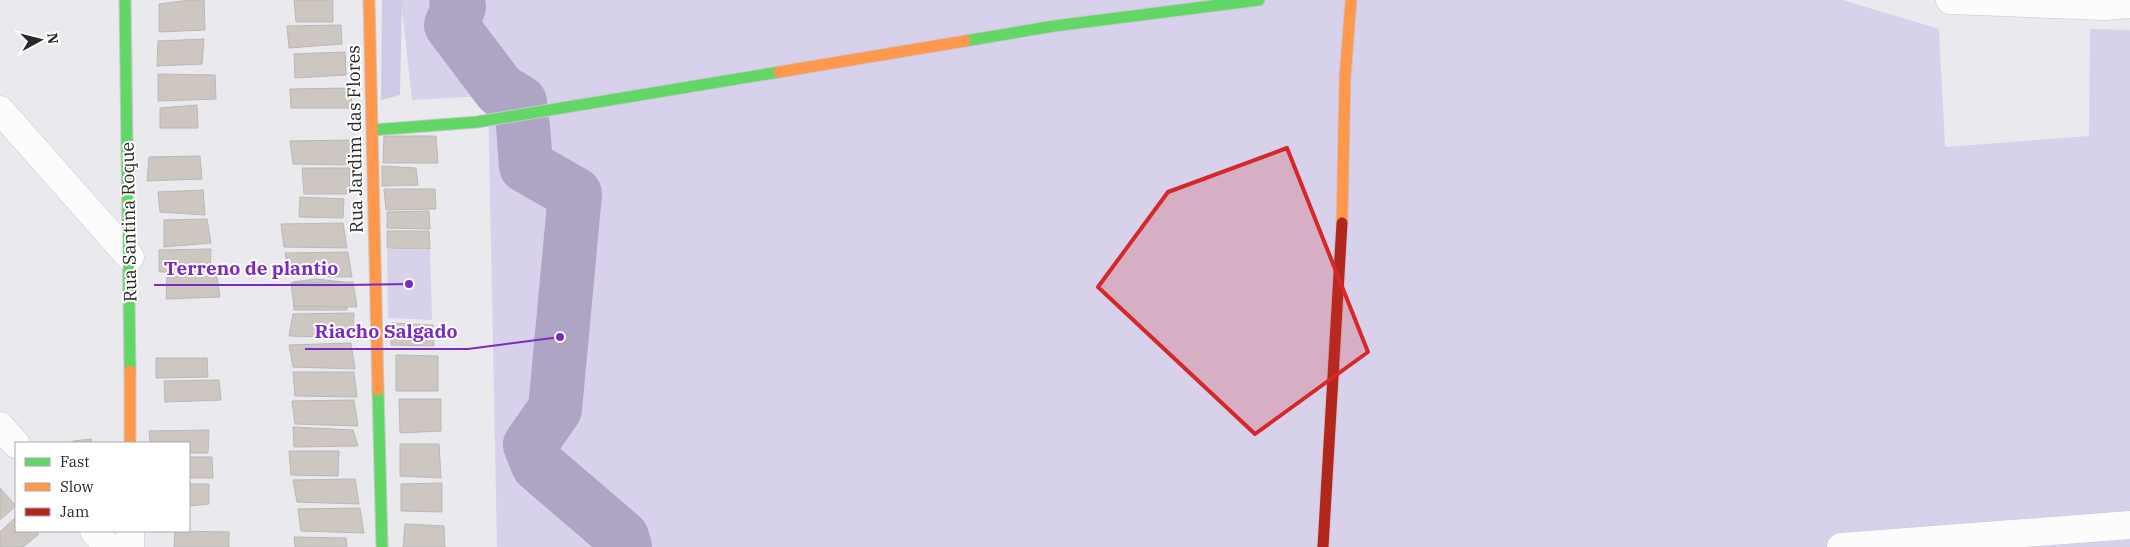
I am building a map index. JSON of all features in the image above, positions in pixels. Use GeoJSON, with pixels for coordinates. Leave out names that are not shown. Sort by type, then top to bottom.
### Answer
{"type":"FeatureCollection","features":[{"type":"Feature","properties":{"kind":"street","name":"Rua Santina Roque"},"geometry":{"type":"LineString","coordinates":[[125,0],[130,257],[130,442]]}},
{"type":"Feature","properties":{"kind":"street","name":"Rua Jardim das Flores"},"geometry":{"type":"LineString","coordinates":[[369,0],[382,547]]}},
{"type":"Feature","properties":{"kind":"street"},"geometry":{"type":"LineString","coordinates":[[373,130],[477,122],[1054,26],[1259,0]]}},
{"type":"Feature","properties":{"kind":"street"},"geometry":{"type":"LineString","coordinates":[[1323,547],[1341,247],[1345,78],[1351,0]]}},
{"type":"Feature","properties":{"kind":"street"},"geometry":{"type":"LineString","coordinates":[[1950,0],[2113,3]]}},
{"type":"Feature","properties":{"kind":"street"},"geometry":{"type":"LineString","coordinates":[[0,110],[130,257]]}},
{"type":"Feature","properties":{"kind":"street"},"geometry":{"type":"LineString","coordinates":[[0,426],[15,443]]}},
{"type":"Feature","properties":{"kind":"street"},"geometry":{"type":"LineString","coordinates":[[1841,547],[2130,526]]}},
{"type":"Feature","properties":{"kind":"street"},"geometry":{"type":"LineString","coordinates":[[95,532],[108,547]]}},
{"type":"Feature","properties":{"kind":"street"},"geometry":{"type":"LineString","coordinates":[[130,532],[130,547]]}},
{"type":"Feature","properties":{"kind":"highlighted area"},"geometry":{"type":"Polygon","coordinates":[[[1287,148],[1368,352],[1255,434],[1098,287],[1168,192],[1287,148]]]}},
{"type":"Feature","properties":{"kind":"shaded area"},"geometry":{"type":"Polygon","coordinates":[[[382,0],[402,0],[400,95],[381,100],[382,0]]]}},
{"type":"Feature","properties":{"kind":"shaded area"},"geometry":{"type":"Polygon","coordinates":[[[401,0],[1843,0],[1939,29],[1945,147],[2089,136],[2090,29],[2130,30],[2130,547],[497,547],[488,96],[412,100],[401,0]]]}},
{"type":"Feature","properties":{"kind":"shaded area"},"geometry":{"type":"Polygon","coordinates":[[[387,249],[430,250],[432,320],[388,318],[387,249]]]}},
{"type":"Feature","properties":{"kind":"building"},"geometry":{"type":"Polygon","coordinates":[[[204,0],[205,30],[159,32],[159,4],[204,0]]]}},
{"type":"Feature","properties":{"kind":"building"},"geometry":{"type":"Polygon","coordinates":[[[294,0],[333,0],[333,22],[296,22],[294,0]]]}},
{"type":"Feature","properties":{"kind":"building"},"geometry":{"type":"Polygon","coordinates":[[[341,25],[342,44],[289,48],[287,26],[341,25]]]}},
{"type":"Feature","properties":{"kind":"building"},"geometry":{"type":"Polygon","coordinates":[[[204,39],[202,64],[157,66],[158,41],[204,39]]]}},
{"type":"Feature","properties":{"kind":"building"},"geometry":{"type":"Polygon","coordinates":[[[345,52],[346,75],[295,78],[294,54],[345,52]]]}},
{"type":"Feature","properties":{"kind":"building"},"geometry":{"type":"Polygon","coordinates":[[[158,74],[215,75],[216,99],[158,101],[158,74]]]}},
{"type":"Feature","properties":{"kind":"building"},"geometry":{"type":"Polygon","coordinates":[[[351,88],[352,108],[291,108],[290,89],[351,88]]]}},
{"type":"Feature","properties":{"kind":"building"},"geometry":{"type":"Polygon","coordinates":[[[197,105],[198,128],[160,128],[160,108],[197,105]]]}},
{"type":"Feature","properties":{"kind":"building"},"geometry":{"type":"Polygon","coordinates":[[[384,136],[436,136],[438,163],[383,163],[384,136]]]}},
{"type":"Feature","properties":{"kind":"building"},"geometry":{"type":"Polygon","coordinates":[[[352,140],[356,165],[293,164],[290,141],[352,140]]]}},
{"type":"Feature","properties":{"kind":"building"},"geometry":{"type":"Polygon","coordinates":[[[200,156],[202,179],[147,181],[149,157],[200,156]]]}},
{"type":"Feature","properties":{"kind":"building"},"geometry":{"type":"Polygon","coordinates":[[[382,166],[416,168],[418,185],[382,186],[382,166]]]}},
{"type":"Feature","properties":{"kind":"building"},"geometry":{"type":"Polygon","coordinates":[[[302,168],[350,168],[349,194],[304,194],[302,168]]]}},
{"type":"Feature","properties":{"kind":"building"},"geometry":{"type":"Polygon","coordinates":[[[384,189],[435,189],[436,209],[386,210],[384,189]]]}},
{"type":"Feature","properties":{"kind":"building"},"geometry":{"type":"Polygon","coordinates":[[[203,190],[205,215],[160,212],[158,192],[203,190]]]}},
{"type":"Feature","properties":{"kind":"building"},"geometry":{"type":"Polygon","coordinates":[[[300,197],[344,199],[343,218],[299,217],[300,197]]]}},
{"type":"Feature","properties":{"kind":"building"},"geometry":{"type":"Polygon","coordinates":[[[429,211],[430,229],[387,228],[387,212],[429,211]]]}},
{"type":"Feature","properties":{"kind":"building"},"geometry":{"type":"Polygon","coordinates":[[[207,219],[211,243],[164,247],[164,220],[207,219]]]}},
{"type":"Feature","properties":{"kind":"building"},"geometry":{"type":"Polygon","coordinates":[[[343,223],[347,248],[284,247],[281,224],[343,223]]]}},
{"type":"Feature","properties":{"kind":"building"},"geometry":{"type":"Polygon","coordinates":[[[387,231],[429,231],[430,249],[387,248],[387,231]]]}},
{"type":"Feature","properties":{"kind":"building"},"geometry":{"type":"Polygon","coordinates":[[[211,249],[210,272],[159,272],[159,250],[211,249]]]}},
{"type":"Feature","properties":{"kind":"building"},"geometry":{"type":"Polygon","coordinates":[[[348,252],[352,277],[289,276],[285,253],[348,252]]]}},
{"type":"Feature","properties":{"kind":"building"},"geometry":{"type":"Polygon","coordinates":[[[217,276],[220,297],[166,299],[167,277],[217,276]]]}},
{"type":"Feature","properties":{"kind":"building"},"geometry":{"type":"Polygon","coordinates":[[[316,279],[344,282],[347,310],[294,310],[293,282],[316,279]]]}},
{"type":"Feature","properties":{"kind":"building"},"geometry":{"type":"Polygon","coordinates":[[[353,282],[357,307],[294,306],[291,283],[353,282]]]}},
{"type":"Feature","properties":{"kind":"building"},"geometry":{"type":"Polygon","coordinates":[[[354,313],[353,338],[289,336],[293,314],[354,313]]]}},
{"type":"Feature","properties":{"kind":"building"},"geometry":{"type":"Polygon","coordinates":[[[392,323],[433,325],[434,346],[391,345],[392,323]]]}},
{"type":"Feature","properties":{"kind":"building"},"geometry":{"type":"Polygon","coordinates":[[[351,343],[355,369],[293,367],[289,345],[351,343]]]}},
{"type":"Feature","properties":{"kind":"building"},"geometry":{"type":"Polygon","coordinates":[[[396,355],[438,356],[438,391],[396,391],[396,355]]]}},
{"type":"Feature","properties":{"kind":"building"},"geometry":{"type":"Polygon","coordinates":[[[156,358],[207,358],[208,377],[156,378],[156,358]]]}},
{"type":"Feature","properties":{"kind":"building"},"geometry":{"type":"Polygon","coordinates":[[[293,372],[354,372],[357,397],[295,396],[293,372]]]}},
{"type":"Feature","properties":{"kind":"building"},"geometry":{"type":"Polygon","coordinates":[[[219,380],[221,400],[165,402],[164,381],[219,380]]]}},
{"type":"Feature","properties":{"kind":"building"},"geometry":{"type":"Polygon","coordinates":[[[399,399],[441,399],[441,431],[400,433],[399,399]]]}},
{"type":"Feature","properties":{"kind":"building"},"geometry":{"type":"Polygon","coordinates":[[[354,400],[358,426],[295,424],[292,401],[354,400]]]}},
{"type":"Feature","properties":{"kind":"building"},"geometry":{"type":"Polygon","coordinates":[[[293,427],[353,430],[358,446],[294,447],[293,427]]]}},
{"type":"Feature","properties":{"kind":"building"},"geometry":{"type":"Polygon","coordinates":[[[209,430],[208,453],[190,453],[190,442],[150,442],[149,431],[209,430]]]}},
{"type":"Feature","properties":{"kind":"building"},"geometry":{"type":"Polygon","coordinates":[[[91,439],[92,442],[72,442],[91,439]]]}},
{"type":"Feature","properties":{"kind":"building"},"geometry":{"type":"Polygon","coordinates":[[[400,444],[439,444],[441,478],[400,476],[400,444]]]}},
{"type":"Feature","properties":{"kind":"building"},"geometry":{"type":"Polygon","coordinates":[[[289,451],[339,451],[338,476],[291,475],[289,451]]]}},
{"type":"Feature","properties":{"kind":"building"},"geometry":{"type":"Polygon","coordinates":[[[190,457],[212,457],[213,478],[190,478],[190,457]]]}},
{"type":"Feature","properties":{"kind":"building"},"geometry":{"type":"Polygon","coordinates":[[[355,479],[359,504],[297,502],[293,480],[355,479]]]}},
{"type":"Feature","properties":{"kind":"building"},"geometry":{"type":"Polygon","coordinates":[[[442,483],[442,512],[401,511],[401,484],[442,483]]]}},
{"type":"Feature","properties":{"kind":"building"},"geometry":{"type":"Polygon","coordinates":[[[190,484],[209,484],[209,504],[190,506],[190,484]]]}},
{"type":"Feature","properties":{"kind":"building"},"geometry":{"type":"Polygon","coordinates":[[[0,488],[15,507],[0,520],[0,488]]]}},
{"type":"Feature","properties":{"kind":"building"},"geometry":{"type":"Polygon","coordinates":[[[360,508],[364,533],[301,531],[298,509],[360,508]]]}},
{"type":"Feature","properties":{"kind":"building"},"geometry":{"type":"Polygon","coordinates":[[[15,518],[15,532],[37,532],[39,534],[23,547],[0,547],[0,532],[15,518]]]}},
{"type":"Feature","properties":{"kind":"building"},"geometry":{"type":"Polygon","coordinates":[[[405,524],[444,526],[445,547],[403,547],[405,524]]]}},
{"type":"Feature","properties":{"kind":"building"},"geometry":{"type":"Polygon","coordinates":[[[175,532],[229,532],[229,547],[174,547],[175,532]]]}},
{"type":"Feature","properties":{"kind":"building"},"geometry":{"type":"Polygon","coordinates":[[[294,537],[346,538],[347,547],[295,547],[294,537]]]}},
{"type":"Feature","properties":{"kind":"waterway"},"geometry":{"type":"LineString","coordinates":[[456,0],[459,7],[451,25],[500,90],[520,102]]}},
{"type":"Feature","properties":{"kind":"waterway"},"geometry":{"type":"LineString","coordinates":[[523,126],[526,166],[575,194],[555,409],[530,445],[538,465],[622,537],[625,547]]}},
{"type":"Feature","properties":{"kind":"traffic: fast"},"geometry":{"type":"LineString","coordinates":[[125,0],[130,371]]}},
{"type":"Feature","properties":{"kind":"traffic: fast"},"geometry":{"type":"LineString","coordinates":[[965,41],[1054,26],[1259,0]]}},
{"type":"Feature","properties":{"kind":"traffic: fast"},"geometry":{"type":"LineString","coordinates":[[373,130],[477,122],[779,72]]}},
{"type":"Feature","properties":{"kind":"traffic: fast"},"geometry":{"type":"LineString","coordinates":[[378,390],[382,547]]}},
{"type":"Feature","properties":{"kind":"traffic: slow"},"geometry":{"type":"LineString","coordinates":[[369,0],[378,390]]}},
{"type":"Feature","properties":{"kind":"traffic: slow"},"geometry":{"type":"LineString","coordinates":[[1342,223],[1345,78],[1351,0]]}},
{"type":"Feature","properties":{"kind":"traffic: slow"},"geometry":{"type":"LineString","coordinates":[[779,72],[965,41]]}},
{"type":"Feature","properties":{"kind":"traffic: slow"},"geometry":{"type":"LineString","coordinates":[[130,371],[130,442]]}},
{"type":"Feature","properties":{"kind":"traffic: jam"},"geometry":{"type":"LineString","coordinates":[[1323,547],[1342,223]]}},
{"type":"Feature","properties":{"kind":"place","name":"Terreno de plantio"},"geometry":{"type":"Point","coordinates":[409,284]}},
{"type":"Feature","properties":{"kind":"place","name":"Riacho Salgado"},"geometry":{"type":"Point","coordinates":[560,337]}}]}
